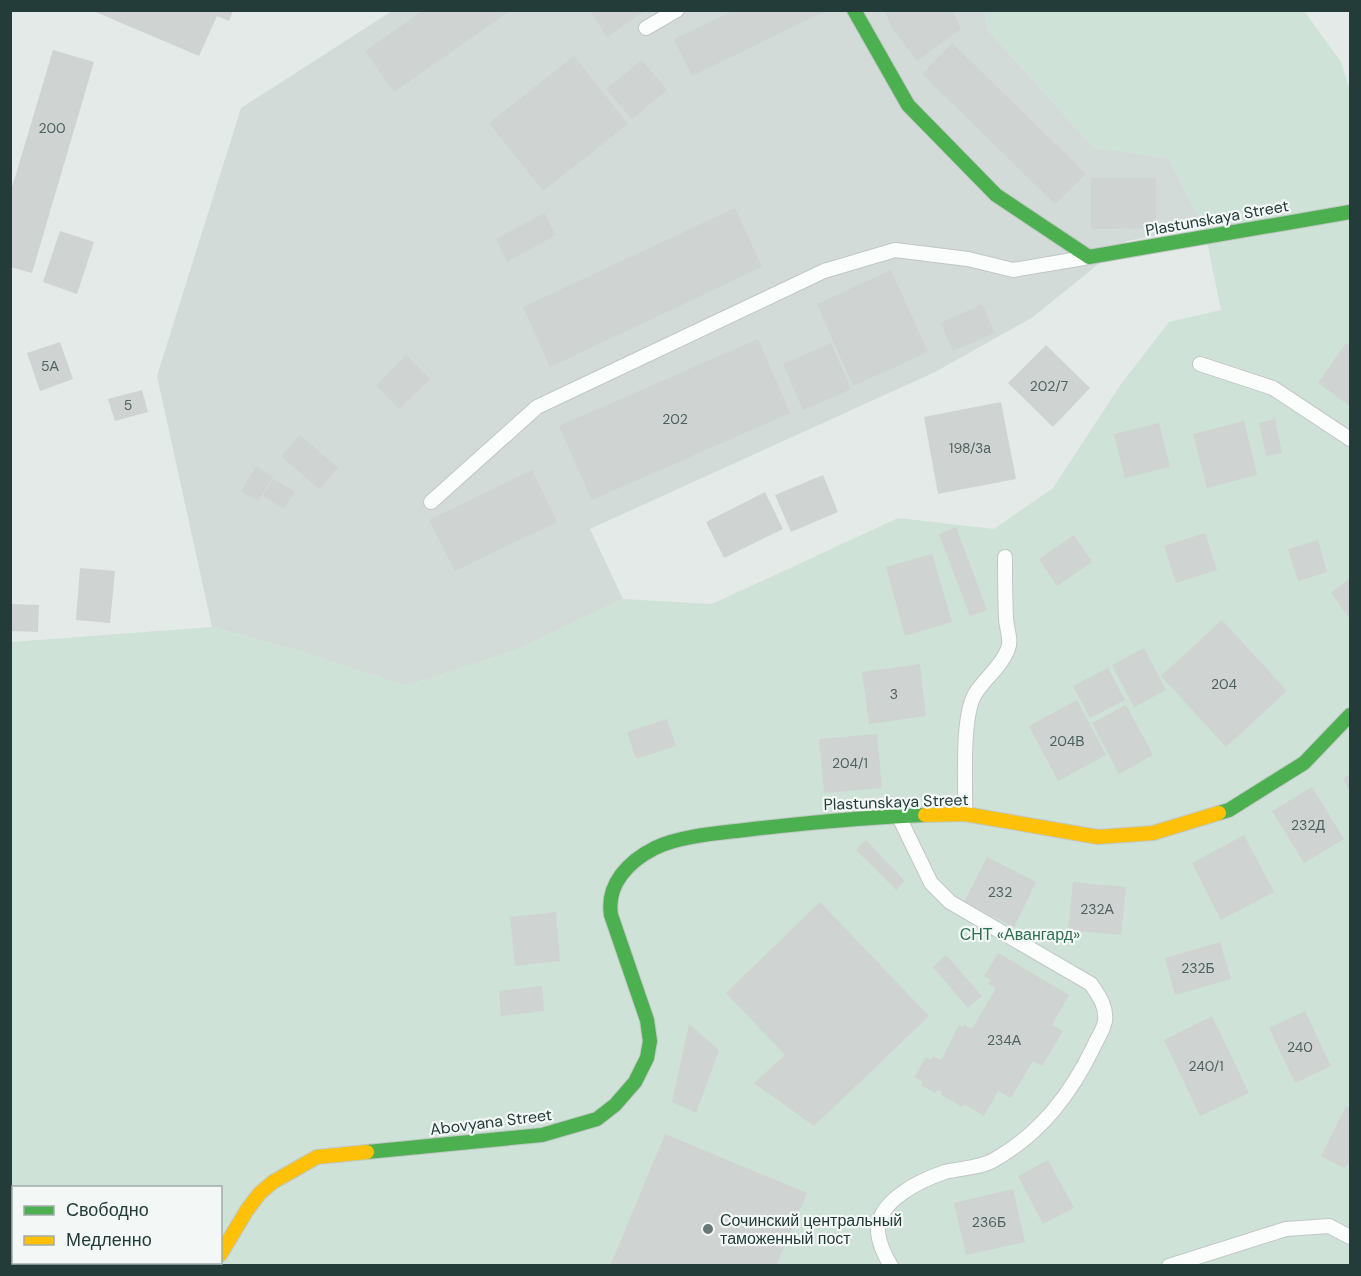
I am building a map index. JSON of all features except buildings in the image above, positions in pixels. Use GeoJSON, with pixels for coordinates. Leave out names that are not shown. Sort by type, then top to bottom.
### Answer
{"type":"FeatureCollection","features":[{"type":"Feature","properties":{"kind":"street"},"geometry":{"type":"LineString","coordinates":[[854,10],[908,105],[996,195],[1089,257]]}},
{"type":"Feature","properties":{"kind":"street","name":"Plastunskaya Street"},"geometry":{"type":"LineString","coordinates":[[1089,257],[1350,212]]}},
{"type":"Feature","properties":{"kind":"street","name":"Plastunskaya Street"},"geometry":{"type":"LineString","coordinates":[[628,866],[656,847],[701,835],[818,821],[965,814],[1098,837],[1153,833],[1229,810],[1304,763],[1350,714]]}},
{"type":"Feature","properties":{"kind":"street","name":"Abovyana Street"},"geometry":{"type":"LineString","coordinates":[[222,1253],[243,1216],[267,1186],[317,1157],[542,1135],[597,1119],[615,1105],[635,1082],[647,1058],[650,1041],[647,1020],[610,915],[609,903],[617,878],[628,866]]}},
{"type":"Feature","properties":{"kind":"lane"},"geometry":{"type":"LineString","coordinates":[[646,28],[677,10]]}},
{"type":"Feature","properties":{"kind":"lane"},"geometry":{"type":"LineString","coordinates":[[431,502],[537,407],[824,271],[895,250],[969,259],[1013,270],[1089,257]]}},
{"type":"Feature","properties":{"kind":"lane"},"geometry":{"type":"LineString","coordinates":[[1200,364],[1273,388],[1350,439]]}},
{"type":"Feature","properties":{"kind":"lane"},"geometry":{"type":"LineString","coordinates":[[965,814],[966,735],[969,711],[975,695],[994,673],[1008,649],[1010,636],[1006,621],[1005,557]]}},
{"type":"Feature","properties":{"kind":"lane"},"geometry":{"type":"LineString","coordinates":[[891,1266],[885,1256],[878,1231],[883,1213],[894,1199],[916,1184],[946,1172],[991,1162],[1013,1148],[1051,1115],[1080,1075],[1105,1022],[1104,1005],[1091,984],[950,902],[931,883],[898,816]]}},
{"type":"Feature","properties":{"kind":"lane"},"geometry":{"type":"LineString","coordinates":[[1169,1266],[1286,1228],[1329,1226],[1350,1237]]}},
{"type":"Feature","properties":{"kind":"shaded area"},"geometry":{"type":"Polygon","coordinates":[[[392,11],[985,11],[988,30],[1093,147],[1168,158],[1204,227],[1127,241],[1033,317],[935,372],[590,529],[623,599],[518,649],[406,686],[296,650],[212,627],[157,376],[241,108],[392,11]]]}},
{"type":"Feature","properties":{"kind":"green space","name":"СНТ «Авангард»"},"geometry":{"type":"Polygon","coordinates":[[[985,11],[1304,11],[1341,62],[1350,91],[1350,1265],[11,1266],[11,642],[212,627],[296,650],[406,686],[518,649],[623,599],[712,604],[898,518],[994,529],[1053,488],[1121,384],[1169,322],[1221,310],[1204,227],[1168,158],[1093,147],[988,30],[985,11]]]}},
{"type":"Feature","properties":{"kind":"traffic: fast"},"geometry":{"type":"LineString","coordinates":[[854,10],[908,105],[996,195],[1089,257],[1350,212]]}},
{"type":"Feature","properties":{"kind":"traffic: fast"},"geometry":{"type":"LineString","coordinates":[[1219,813],[1229,810],[1304,763],[1350,715]]}},
{"type":"Feature","properties":{"kind":"traffic: fast"},"geometry":{"type":"LineString","coordinates":[[367,1152],[542,1135],[597,1119],[615,1105],[635,1082],[647,1058],[650,1041],[647,1020],[611,915],[610,904],[612,893],[621,875],[645,853],[664,844],[712,834],[790,825],[925,815]]}},
{"type":"Feature","properties":{"kind":"traffic: slow"},"geometry":{"type":"LineString","coordinates":[[925,815],[965,814],[1098,837],[1153,833],[1219,813]]}},
{"type":"Feature","properties":{"kind":"traffic: slow"},"geometry":{"type":"LineString","coordinates":[[222,1252],[247,1210],[260,1193],[273,1182],[317,1157],[367,1152]]}},
{"type":"Feature","properties":{"kind":"place","name":"Сочинский центральный таможенный пост"},"geometry":{"type":"Point","coordinates":[708,1229]}}]}
